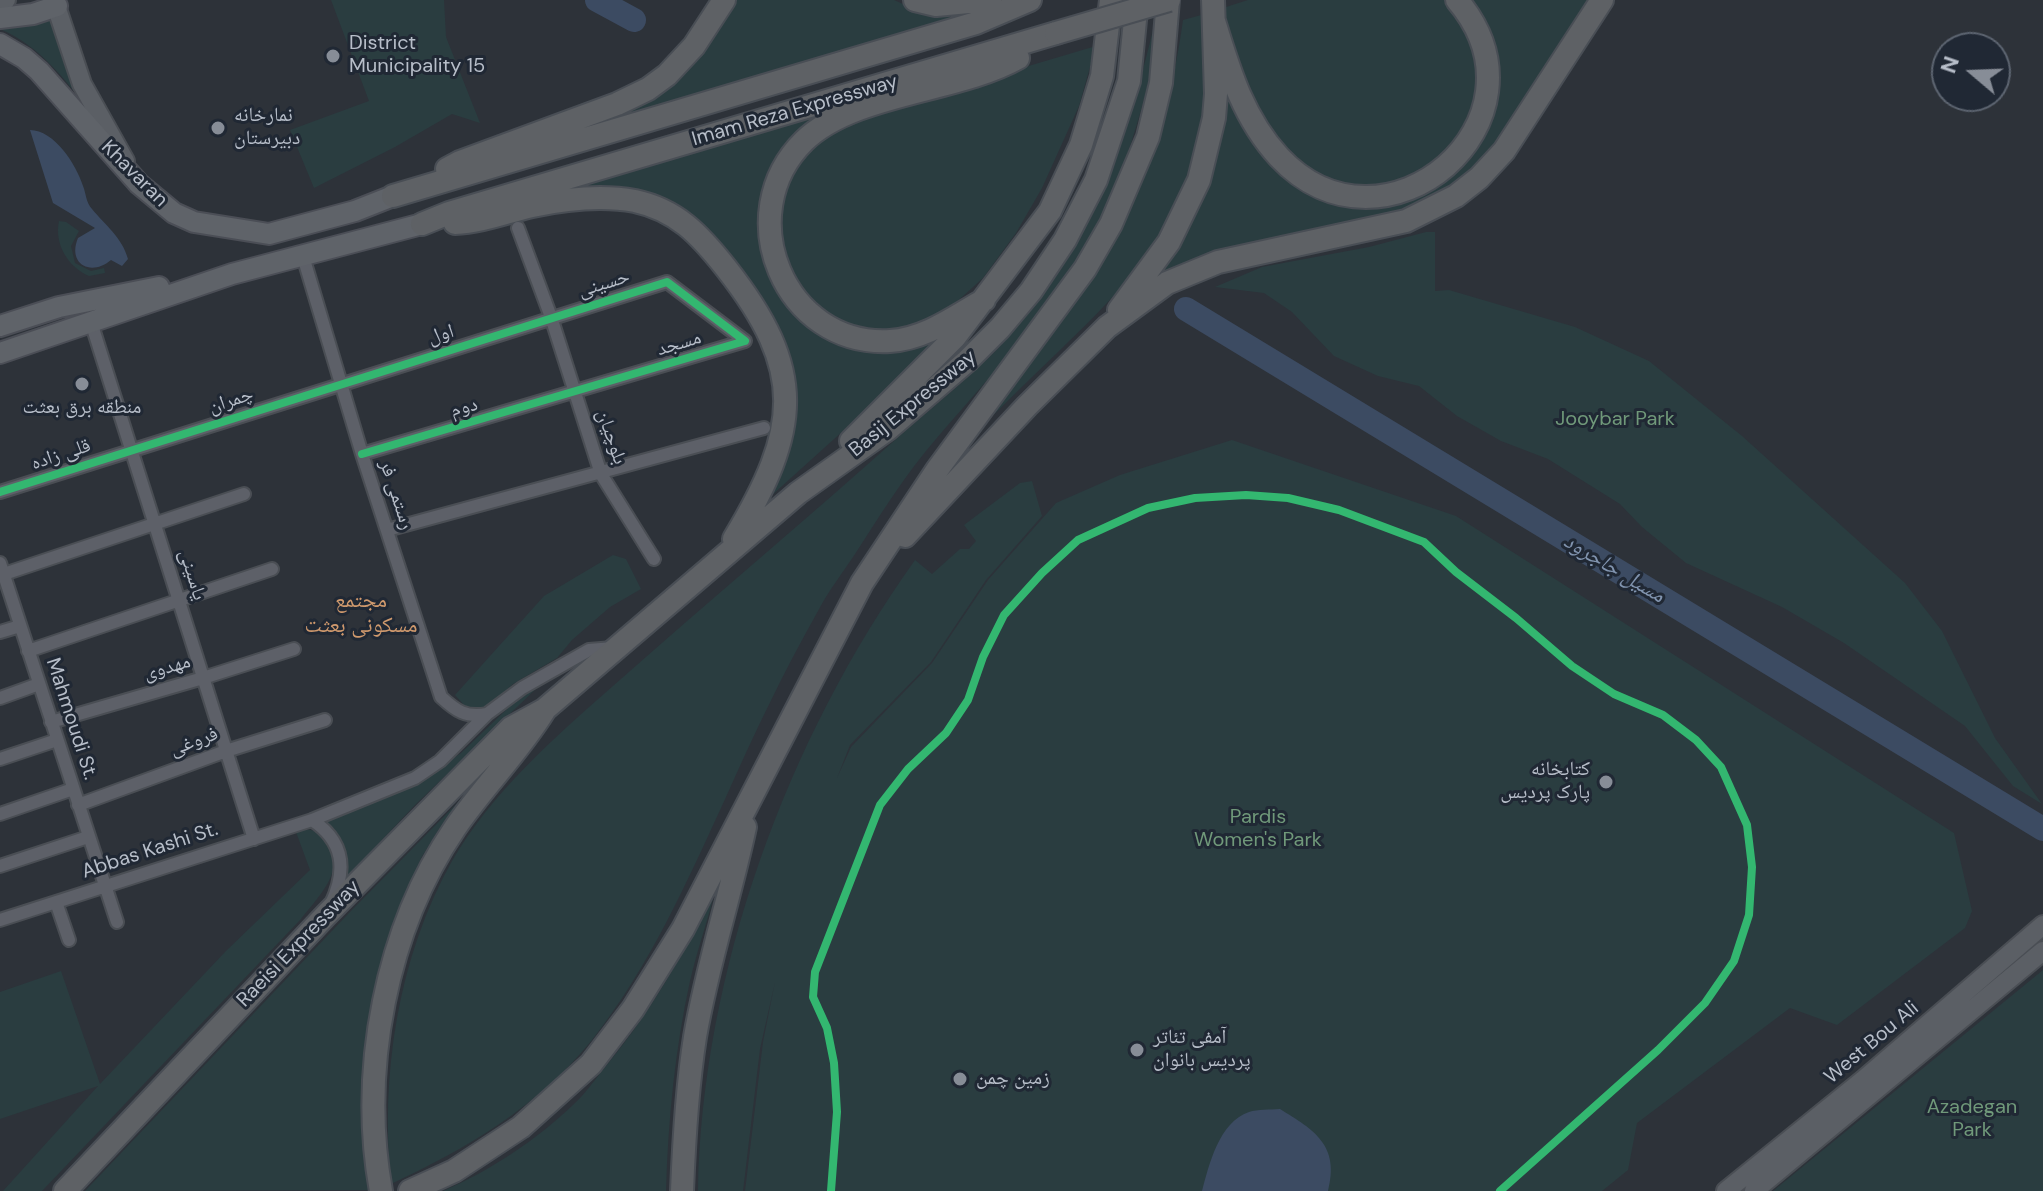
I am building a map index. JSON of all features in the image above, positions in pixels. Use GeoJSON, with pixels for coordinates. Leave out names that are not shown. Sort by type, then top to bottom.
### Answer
{"type":"FeatureCollection","features":[{"type":"Feature","properties":{"kind":"highway"},"geometry":{"type":"LineString","coordinates":[[393,196],[460,162],[617,104],[648,89],[667,75],[694,46],[724,0]]}},
{"type":"Feature","properties":{"kind":"highway"},"geometry":{"type":"LineString","coordinates":[[915,0],[936,5],[990,0]]}},
{"type":"Feature","properties":{"kind":"highway","name":"Imam Reza Expressway"},"geometry":{"type":"LineString","coordinates":[[393,196],[976,23],[1030,0]]}},
{"type":"Feature","properties":{"kind":"highway"},"geometry":{"type":"LineString","coordinates":[[798,493],[955,337],[1050,211],[1069,174],[1102,76],[1111,0]]}},
{"type":"Feature","properties":{"kind":"highway","name":"Basij Expressway"},"geometry":{"type":"LineString","coordinates":[[544,710],[798,493],[888,429],[967,361],[1031,291],[1071,229],[1106,153],[1129,81],[1137,0]]}},
{"type":"Feature","properties":{"kind":"highway","name":"Imam Reza Expressway"},"geometry":{"type":"LineString","coordinates":[[422,224],[449,213],[1168,0]]}},
{"type":"Feature","properties":{"kind":"highway","name":"Basij Expressway"},"geometry":{"type":"LineString","coordinates":[[752,797],[862,583],[937,470],[1085,269],[1111,224],[1148,137],[1161,83],[1168,0]]}},
{"type":"Feature","properties":{"kind":"highway"},"geometry":{"type":"LineString","coordinates":[[1213,10],[1240,99],[1265,140],[1281,159],[1305,179],[1335,192],[1383,195],[1412,188],[1447,167],[1462,152],[1474,131],[1486,90],[1485,57],[1475,26],[1457,0]]}},
{"type":"Feature","properties":{"kind":"highway"},"geometry":{"type":"LineString","coordinates":[[862,583],[1027,406],[1107,327],[1167,283],[1218,262],[1406,221],[1456,196],[1479,178],[1504,151],[1602,0]]}},
{"type":"Feature","properties":{"kind":"highway"},"geometry":{"type":"LineString","coordinates":[[1107,327],[1169,242],[1199,180],[1214,118],[1213,10]]}},
{"type":"Feature","properties":{"kind":"highway"},"geometry":{"type":"LineString","coordinates":[[984,300],[913,337],[889,341],[868,339],[832,328],[797,301],[780,276],[770,243],[769,226],[775,192],[783,170],[805,140],[837,117],[1015,60],[1056,33]]}},
{"type":"Feature","properties":{"kind":"highway"},"geometry":{"type":"LineString","coordinates":[[422,224],[471,222],[546,204],[607,198],[670,212],[699,235],[759,314],[779,354],[785,377],[783,418],[767,481],[723,556]]}},
{"type":"Feature","properties":{"kind":"highway"},"geometry":{"type":"LineString","coordinates":[[381,1188],[375,1117],[378,1049],[392,970],[415,904],[451,835],[524,743],[544,710]]}},
{"type":"Feature","properties":{"kind":"highway","name":"Raeisi Expressway"},"geometry":{"type":"LineString","coordinates":[[65,1191],[326,915],[511,728],[544,710]]}},
{"type":"Feature","properties":{"kind":"highway"},"geometry":{"type":"LineString","coordinates":[[410,1191],[487,1152],[549,1104],[591,1064],[633,1009],[683,929],[752,797]]}},
{"type":"Feature","properties":{"kind":"highway"},"geometry":{"type":"LineString","coordinates":[[682,1191],[695,1038],[752,797]]}},
{"type":"Feature","properties":{"kind":"main road"},"geometry":{"type":"LineString","coordinates":[[0,0],[6,0]]}},
{"type":"Feature","properties":{"kind":"main road"},"geometry":{"type":"LineString","coordinates":[[0,18],[33,14],[56,3],[82,84],[139,184]]}},
{"type":"Feature","properties":{"kind":"main road","name":"Khavaran"},"geometry":{"type":"LineString","coordinates":[[0,44],[39,71],[139,184],[174,213],[194,222],[269,234],[355,211],[393,196]]}},
{"type":"Feature","properties":{"kind":"main road"},"geometry":{"type":"LineString","coordinates":[[0,353],[232,274],[302,253],[422,224]]}},
{"type":"Feature","properties":{"kind":"main road"},"geometry":{"type":"LineString","coordinates":[[0,326],[59,307],[232,274]]}},
{"type":"Feature","properties":{"kind":"main road","name":"West Bou Ali"},"geometry":{"type":"LineString","coordinates":[[1726,1191],[1863,1080],[2043,925]]}},
{"type":"Feature","properties":{"kind":"main road","name":"West Bou Ali"},"geometry":{"type":"LineString","coordinates":[[1754,1191],[2043,951]]}},
{"type":"Feature","properties":{"kind":"street","name":"بلوچیان"},"geometry":{"type":"LineString","coordinates":[[518,228],[551,317],[601,474],[654,559]]}},
{"type":"Feature","properties":{"kind":"street","name":"رستمی فر"},"geometry":{"type":"LineString","coordinates":[[302,253],[362,454],[441,697],[461,713],[473,717],[487,714]]}},
{"type":"Feature","properties":{"kind":"street","name":"حسینی"},"geometry":{"type":"LineString","coordinates":[[551,317],[667,282]]}},
{"type":"Feature","properties":{"kind":"street","name":"مسجد"},"geometry":{"type":"LineString","coordinates":[[575,392],[745,341],[667,282]]}},
{"type":"Feature","properties":{"kind":"street","name":"اول"},"geometry":{"type":"LineString","coordinates":[[340,383],[551,317]]}},
{"type":"Feature","properties":{"kind":"street","name":"یاسینی"},"geometry":{"type":"LineString","coordinates":[[91,322],[254,839]]}},
{"type":"Feature","properties":{"kind":"street","name":"چمران"},"geometry":{"type":"LineString","coordinates":[[131,450],[340,383]]}},
{"type":"Feature","properties":{"kind":"street","name":"دوم"},"geometry":{"type":"LineString","coordinates":[[362,454],[575,392]]}},
{"type":"Feature","properties":{"kind":"street"},"geometry":{"type":"LineString","coordinates":[[387,530],[764,428]]}},
{"type":"Feature","properties":{"kind":"street","name":"قلی زاده"},"geometry":{"type":"LineString","coordinates":[[0,492],[131,450]]}},
{"type":"Feature","properties":{"kind":"street"},"geometry":{"type":"LineString","coordinates":[[2,568],[244,494]]}},
{"type":"Feature","properties":{"kind":"street","name":"Mahmoudi St."},"geometry":{"type":"LineString","coordinates":[[2,568],[117,922]]}},
{"type":"Feature","properties":{"kind":"street"},"geometry":{"type":"LineString","coordinates":[[28,651],[272,569]]}},
{"type":"Feature","properties":{"kind":"street"},"geometry":{"type":"LineString","coordinates":[[0,632],[20,626]]}},
{"type":"Feature","properties":{"kind":"street","name":"Abbas Kashi St."},"geometry":{"type":"LineString","coordinates":[[0,920],[312,820],[415,778],[440,761],[487,714],[522,688],[589,650],[615,648]]}},
{"type":"Feature","properties":{"kind":"street","name":"مهدوی"},"geometry":{"type":"LineString","coordinates":[[51,722],[294,649]]}},
{"type":"Feature","properties":{"kind":"street"},"geometry":{"type":"LineString","coordinates":[[0,698],[39,684]]}},
{"type":"Feature","properties":{"kind":"street","name":"فروغی"},"geometry":{"type":"LineString","coordinates":[[78,805],[226,751],[325,720]]}},
{"type":"Feature","properties":{"kind":"street"},"geometry":{"type":"LineString","coordinates":[[0,759],[57,740]]}},
{"type":"Feature","properties":{"kind":"street"},"geometry":{"type":"LineString","coordinates":[[0,814],[73,789]]}},
{"type":"Feature","properties":{"kind":"street"},"geometry":{"type":"LineString","coordinates":[[312,820],[334,838],[339,852],[335,897],[326,915]]}},
{"type":"Feature","properties":{"kind":"street"},"geometry":{"type":"LineString","coordinates":[[0,866],[88,837]]}},
{"type":"Feature","properties":{"kind":"street"},"geometry":{"type":"LineString","coordinates":[[56,902],[69,940]]}},
{"type":"Feature","properties":{"kind":"green space"},"geometry":{"type":"Polygon","coordinates":[[[331,0],[444,0],[446,37],[480,123],[452,114],[314,188],[290,130],[369,101],[331,0]]]}},
{"type":"Feature","properties":{"kind":"green space"},"geometry":{"type":"Polygon","coordinates":[[[732,0],[894,0],[905,5],[983,9],[508,152],[626,108],[732,0]]]}},
{"type":"Feature","properties":{"kind":"green space"},"geometry":{"type":"Polygon","coordinates":[[[1248,0],[1449,0],[1473,40],[1478,104],[1453,151],[1384,190],[1317,178],[1264,128],[1231,50],[1223,8],[1248,0]]]}},
{"type":"Feature","properties":{"kind":"green space"},"geometry":{"type":"Polygon","coordinates":[[[1466,0],[1588,0],[1516,117],[1485,159],[1466,178],[1418,209],[1144,290],[1166,261],[1222,62],[1290,176],[1407,197],[1487,112],[1466,0]]]}},
{"type":"Feature","properties":{"kind":"green space"},"geometry":{"type":"Polygon","coordinates":[[[1205,14],[1206,79],[1199,142],[1174,210],[1146,255],[1115,294],[962,446],[1057,327],[1123,225],[1157,140],[1183,20],[1205,14]]]}},
{"type":"Feature","properties":{"kind":"green space"},"geometry":{"type":"Polygon","coordinates":[[[49,15],[65,66],[94,117],[41,56],[29,45],[0,29],[0,23],[49,15]]]}},
{"type":"Feature","properties":{"kind":"green space"},"geometry":{"type":"Polygon","coordinates":[[[1161,27],[1128,152],[1109,200],[1081,255],[1019,343],[916,463],[827,596],[770,703],[666,923],[613,1012],[571,1064],[525,1105],[447,1156],[391,1184],[388,1101],[391,1059],[406,977],[433,898],[468,836],[525,767],[569,726],[964,381],[1020,324],[1069,255],[1088,220],[1119,149],[1153,30],[1161,27]]]}},
{"type":"Feature","properties":{"kind":"green space"},"geometry":{"type":"Polygon","coordinates":[[[1096,46],[1079,106],[1042,188],[1016,233],[983,278],[941,316],[904,332],[837,325],[793,284],[776,224],[782,188],[824,133],[924,97],[1096,46]]]}},
{"type":"Feature","properties":{"kind":"green space"},"geometry":{"type":"Polygon","coordinates":[[[910,88],[827,118],[763,221],[827,334],[952,326],[895,384],[761,505],[794,389],[687,214],[532,198],[910,88]]]}},
{"type":"Feature","properties":{"kind":"green space"},"geometry":{"type":"Polygon","coordinates":[[[59,221],[79,231],[71,246],[75,263],[91,271],[104,268],[105,273],[89,276],[69,261],[59,238],[59,221]]]}},
{"type":"Feature","properties":{"kind":"green space","name":"Jooybar Park"},"geometry":{"type":"Polygon","coordinates":[[[1435,232],[1435,291],[1449,290],[1575,327],[1649,361],[1742,436],[1905,583],[1942,631],[1995,738],[2042,804],[2013,786],[1965,726],[1844,643],[1782,607],[1686,563],[1642,527],[1620,504],[1548,459],[1501,441],[1457,416],[1419,386],[1378,376],[1334,356],[1292,312],[1264,293],[1215,287],[1262,267],[1369,247],[1435,232]]]}},
{"type":"Feature","properties":{"kind":"green space","name":"Pardis Women's Park"},"geometry":{"type":"Polygon","coordinates":[[[1232,440],[1456,516],[1954,833],[1972,911],[1965,928],[1837,1025],[1790,1008],[1637,1123],[1628,1170],[1602,1191],[745,1191],[763,1042],[775,982],[760,1049],[743,1191],[698,1191],[703,1108],[716,1025],[735,942],[760,860],[791,780],[828,703],[869,629],[915,560],[932,574],[960,549],[969,549],[976,541],[964,525],[1020,483],[1032,481],[1042,516],[986,580],[931,662],[850,745],[837,778],[851,747],[932,663],[988,580],[1056,503],[1120,475],[1232,440]]]}},
{"type":"Feature","properties":{"kind":"green space"},"geometry":{"type":"Polygon","coordinates":[[[613,555],[626,559],[641,589],[610,607],[572,640],[557,658],[513,684],[488,707],[474,710],[464,705],[455,695],[544,596],[613,555]]]}},
{"type":"Feature","properties":{"kind":"green space"},"geometry":{"type":"Polygon","coordinates":[[[542,683],[416,804],[343,881],[345,862],[341,841],[325,820],[412,786],[461,753],[508,708],[542,683]]]}},
{"type":"Feature","properties":{"kind":"green space"},"geometry":{"type":"Polygon","coordinates":[[[479,781],[439,829],[421,858],[391,934],[379,978],[370,1190],[85,1191],[349,913],[479,781]]]}},
{"type":"Feature","properties":{"kind":"green space"},"geometry":{"type":"Polygon","coordinates":[[[304,829],[316,832],[323,838],[332,851],[334,861],[328,882],[301,919],[42,1191],[3,1191],[98,1086],[0,1119],[0,992],[61,971],[100,1084],[226,951],[310,870],[296,832],[304,829]]]}},
{"type":"Feature","properties":{"kind":"green space"},"geometry":{"type":"Polygon","coordinates":[[[715,890],[693,969],[680,1033],[666,1191],[443,1191],[513,1153],[582,1096],[650,1007],[715,890]]]}},
{"type":"Feature","properties":{"kind":"green space","name":"Azadegan Park"},"geometry":{"type":"Polygon","coordinates":[[[2043,970],[2043,1191],[1773,1191],[2043,970]]]}},
{"type":"Feature","properties":{"kind":"water"},"geometry":{"type":"Polygon","coordinates":[[[30,130],[47,136],[63,150],[80,177],[90,207],[125,251],[128,259],[122,266],[111,260],[89,267],[78,261],[75,247],[78,238],[95,228],[53,203],[30,130]]]}},
{"type":"Feature","properties":{"kind":"water"},"geometry":{"type":"Polygon","coordinates":[[[1280,1109],[1304,1124],[1327,1150],[1331,1175],[1328,1191],[1202,1191],[1217,1146],[1230,1125],[1249,1112],[1280,1109]]]}},
{"type":"Feature","properties":{"kind":"waterway","name":"مسیل جاجرود"},"geometry":{"type":"LineString","coordinates":[[597,0],[634,20]]}},
{"type":"Feature","properties":{"kind":"waterway","name":"مسیل جاجرود"},"geometry":{"type":"LineString","coordinates":[[1186,309],[2043,829]]}},
{"type":"Feature","properties":{"kind":"cycle path"},"geometry":{"type":"LineString","coordinates":[[0,492],[667,282],[745,341],[362,454]]}},
{"type":"Feature","properties":{"kind":"cycle path"},"geometry":{"type":"LineString","coordinates":[[831,1191],[837,1112],[834,1063],[827,1028],[813,997],[815,972],[880,805],[908,769],[946,733],[968,700],[983,657],[1004,615],[1042,573],[1078,540],[1148,508],[1195,498],[1246,495],[1288,498],[1339,510],[1424,542],[1456,572],[1572,666],[1614,694],[1663,715],[1696,740],[1721,767],[1747,825],[1752,867],[1749,915],[1734,961],[1705,1003],[1658,1050],[1500,1191]]}},
{"type":"Feature","properties":{"kind":"place","name":"District Municipality 15"},"geometry":{"type":"Point","coordinates":[333,56]}},
{"type":"Feature","properties":{"kind":"place","name":"نمارخانه دبیرستان"},"geometry":{"type":"Point","coordinates":[218,128]}},
{"type":"Feature","properties":{"kind":"place","name":"منطقه برق بعثت"},"geometry":{"type":"Point","coordinates":[82,384]}},
{"type":"Feature","properties":{"kind":"place","name":"کتابخانه پارک پردیس"},"geometry":{"type":"Point","coordinates":[1606,782]}},
{"type":"Feature","properties":{"kind":"place","name":"آمفی تئاتر پردیس بانوان"},"geometry":{"type":"Point","coordinates":[1137,1050]}},
{"type":"Feature","properties":{"kind":"place","name":"زمین چمن"},"geometry":{"type":"Point","coordinates":[960,1079]}},
{"type":"Feature","properties":{"kind":"district","name":"مجتمع مسکونی بعثت"},"geometry":{"type":"Point","coordinates":[361,614]}}]}
